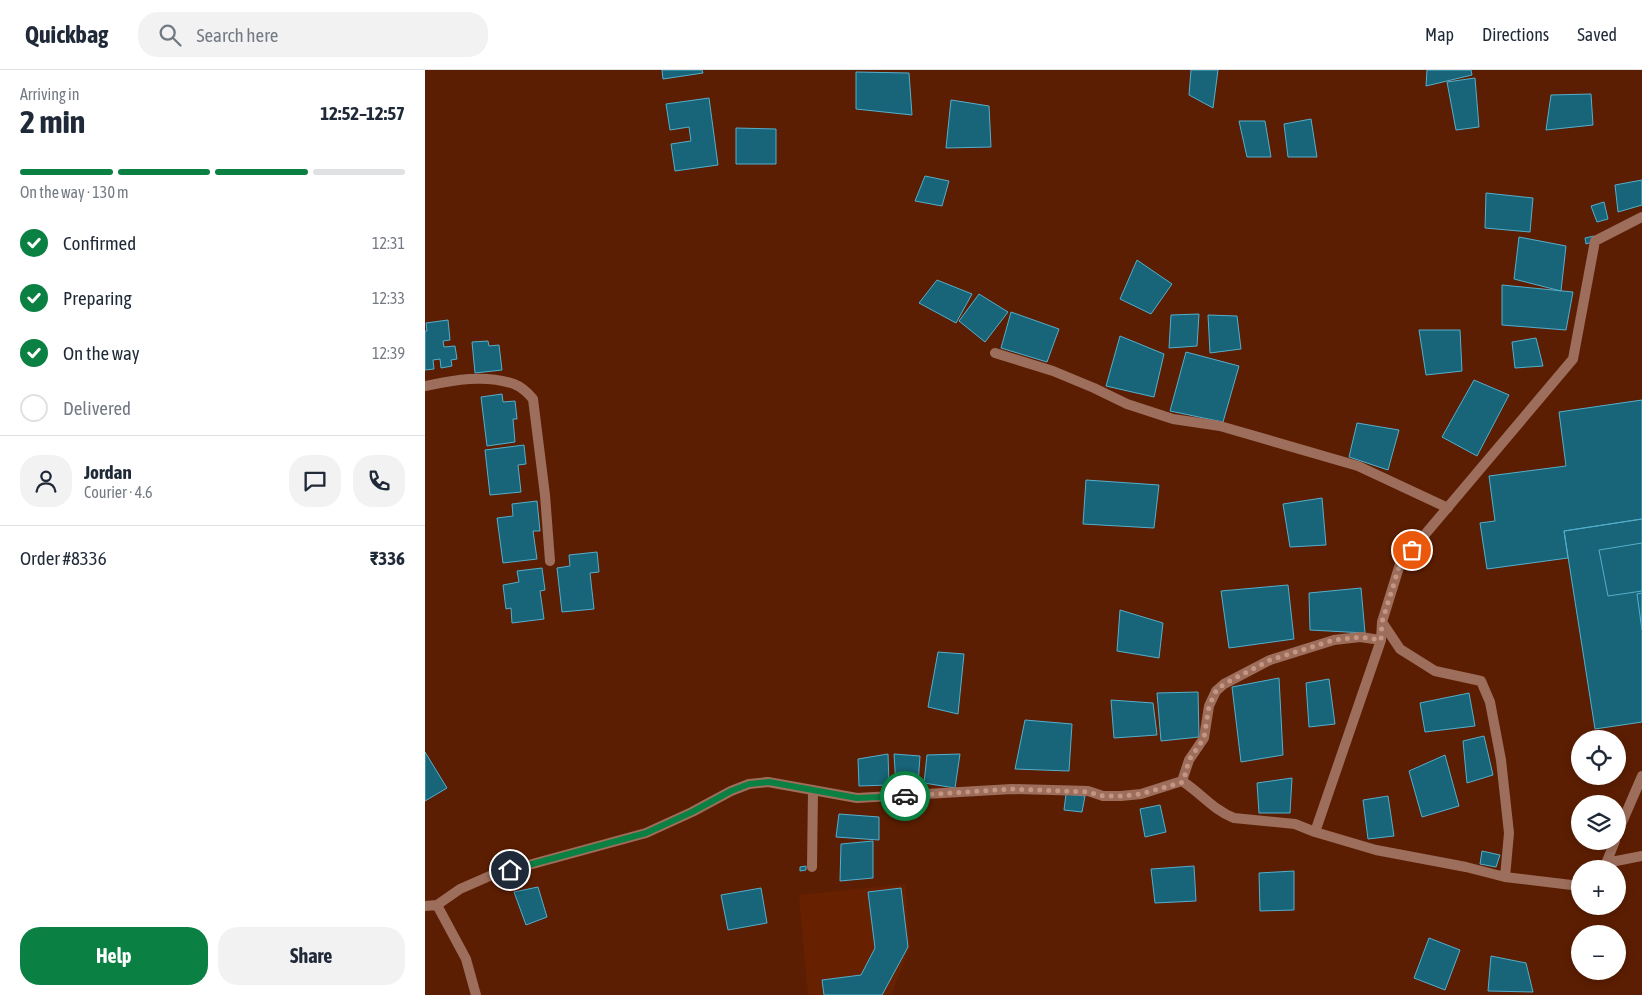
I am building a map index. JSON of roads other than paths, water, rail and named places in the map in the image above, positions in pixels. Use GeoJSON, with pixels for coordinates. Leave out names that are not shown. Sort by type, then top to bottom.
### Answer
{"type":"FeatureCollection","features":[{"type":"Feature","properties":{"kind":"street"},"geometry":{"type":"LineString","coordinates":[[1315,832],[1381,640],[1382,622],[1400,564],[1573,359],[1595,240],[1642,216]]}},
{"type":"Feature","properties":{"kind":"street"},"geometry":{"type":"LineString","coordinates":[[995,352],[1053,372],[1127,404],[1164,416],[1219,426],[1358,466],[1448,508]]}},
{"type":"Feature","properties":{"kind":"street"},"geometry":{"type":"LineString","coordinates":[[425,386],[460,378],[494,380],[516,384],[533,398],[546,504],[550,561]]}},
{"type":"Feature","properties":{"kind":"street"},"geometry":{"type":"LineString","coordinates":[[1382,622],[1400,649],[1435,671],[1481,681],[1490,702],[1501,760],[1509,833],[1505,877]]}},
{"type":"Feature","properties":{"kind":"street"},"geometry":{"type":"LineString","coordinates":[[1183,782],[1189,760],[1204,738],[1209,706],[1216,691],[1224,684],[1270,660],[1334,640],[1360,637],[1381,640]]}},
{"type":"Feature","properties":{"kind":"street"},"geometry":{"type":"LineString","coordinates":[[1626,811],[1642,776]]}},
{"type":"Feature","properties":{"kind":"street"},"geometry":{"type":"LineString","coordinates":[[425,906],[437,905],[461,889],[492,875],[646,833],[692,812],[731,791],[749,784],[769,782],[857,798],[1012,789],[1088,792],[1103,796],[1121,796],[1141,794],[1183,782],[1193,788],[1211,806],[1235,818],[1295,824],[1315,832],[1377,850],[1466,867],[1505,877],[1571,885]]}},
{"type":"Feature","properties":{"kind":"street"},"geometry":{"type":"LineString","coordinates":[[812,867],[813,790]]}},
{"type":"Feature","properties":{"kind":"street"},"geometry":{"type":"LineString","coordinates":[[1626,860],[1642,856]]}},
{"type":"Feature","properties":{"kind":"street"},"geometry":{"type":"LineString","coordinates":[[437,905],[466,959],[476,995]]}}]}
